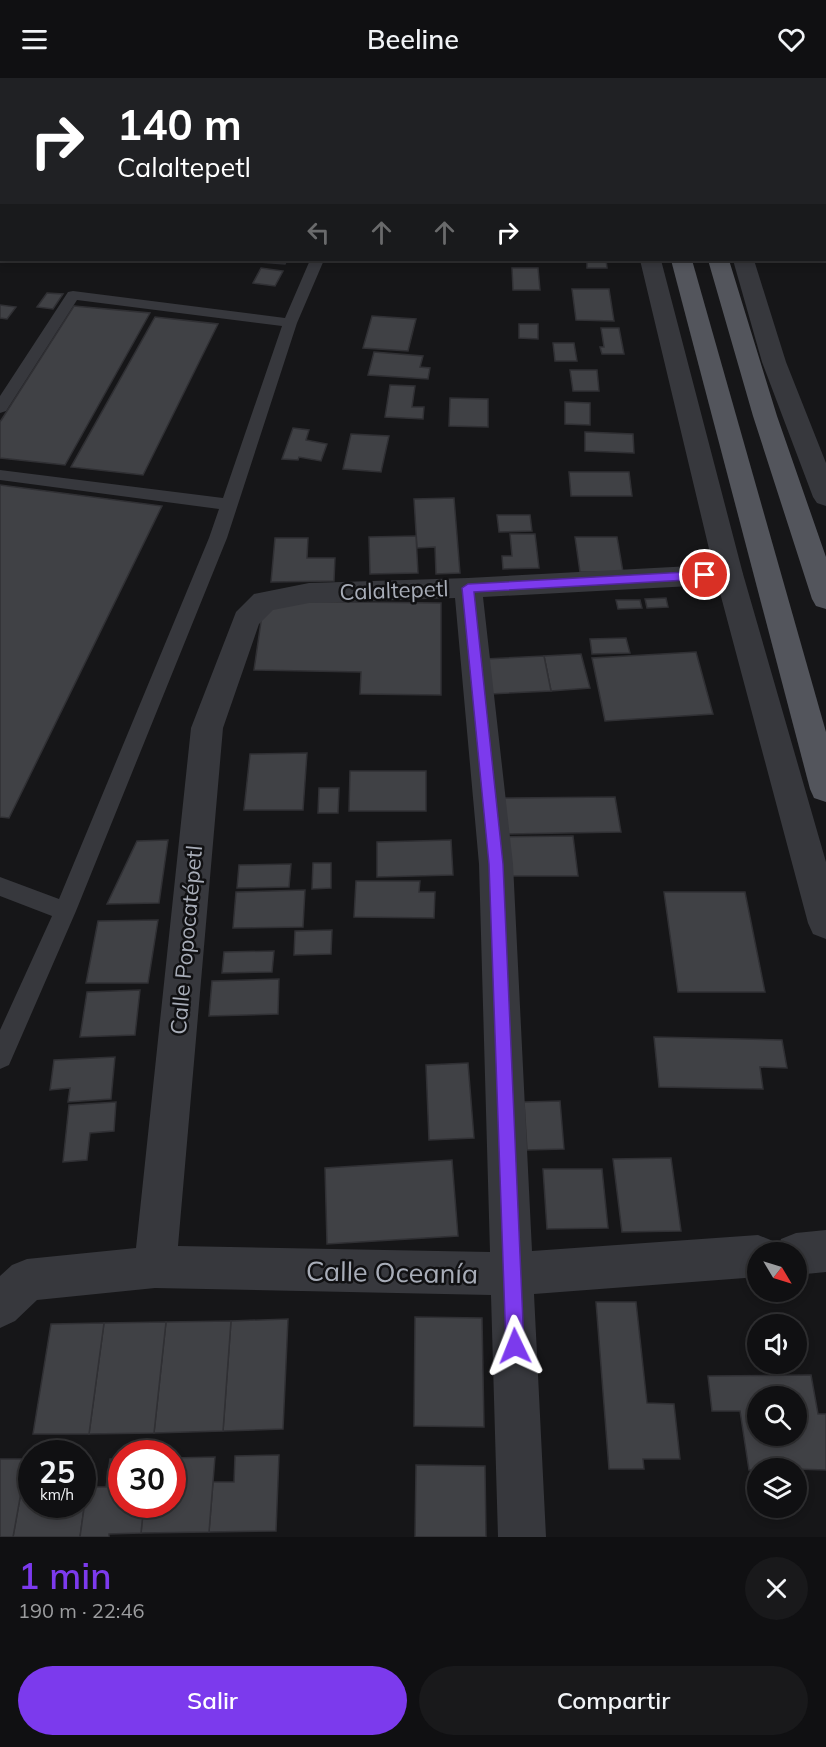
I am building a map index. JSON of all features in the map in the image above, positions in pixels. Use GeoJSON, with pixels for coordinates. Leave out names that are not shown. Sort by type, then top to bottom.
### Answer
{"type":"FeatureCollection","features":[{"type":"Feature","properties":{"kind":"main road"},"geometry":{"type":"LineString","coordinates":[[681,261],[826,789]]}},
{"type":"Feature","properties":{"kind":"main road"},"geometry":{"type":"LineString","coordinates":[[718,261],[765,416],[826,599]]}},
{"type":"Feature","properties":{"kind":"street"},"geometry":{"type":"LineString","coordinates":[[650,261],[729,574],[826,923]]}},
{"type":"Feature","properties":{"kind":"street"},"geometry":{"type":"LineString","coordinates":[[742,261],[774,362],[826,497]]}},
{"type":"Feature","properties":{"kind":"street","name":"Calaltepetl"},"geometry":{"type":"LineString","coordinates":[[246,619],[264,601],[309,593],[468,588],[729,574]]}},
{"type":"Feature","properties":{"kind":"street"},"geometry":{"type":"LineString","coordinates":[[468,588],[496,864],[522,1537]]}},
{"type":"Feature","properties":{"kind":"street","name":"Calle Popocatépetl"},"geometry":{"type":"LineString","coordinates":[[155,1267],[207,728],[246,619]]}},
{"type":"Feature","properties":{"kind":"street"},"geometry":{"type":"LineString","coordinates":[[807,1253],[826,1251]]}},
{"type":"Feature","properties":{"kind":"street","name":"Calle Oceanía"},"geometry":{"type":"LineString","coordinates":[[14,1293],[155,1267],[512,1274],[747,1257]]}},
{"type":"Feature","properties":{"kind":"lane"},"geometry":{"type":"LineString","coordinates":[[0,1057],[65,911],[218,538],[290,322],[317,261]]}},
{"type":"Feature","properties":{"kind":"lane"},"geometry":{"type":"LineString","coordinates":[[0,408],[74,294],[290,322]]}},
{"type":"Feature","properties":{"kind":"lane"},"geometry":{"type":"LineString","coordinates":[[0,475],[228,504]]}},
{"type":"Feature","properties":{"kind":"lane"},"geometry":{"type":"LineString","coordinates":[[0,886],[65,911]]}},
{"type":"Feature","properties":{"kind":"building"},"geometry":{"type":"Polygon","coordinates":[[[260,261],[286,261],[285,264],[260,261]]]}},
{"type":"Feature","properties":{"kind":"building"},"geometry":{"type":"Polygon","coordinates":[[[587,261],[606,261],[607,268],[587,268],[587,261]]]}},
{"type":"Feature","properties":{"kind":"building"},"geometry":{"type":"Polygon","coordinates":[[[261,268],[283,271],[275,286],[253,283],[261,268]]]}},
{"type":"Feature","properties":{"kind":"building"},"geometry":{"type":"Polygon","coordinates":[[[512,268],[538,268],[540,290],[513,290],[512,268]]]}},
{"type":"Feature","properties":{"kind":"building"},"geometry":{"type":"Polygon","coordinates":[[[572,289],[609,289],[614,321],[576,320],[572,289]]]}},
{"type":"Feature","properties":{"kind":"building"},"geometry":{"type":"Polygon","coordinates":[[[47,293],[63,294],[53,309],[37,307],[47,293]]]}},
{"type":"Feature","properties":{"kind":"building"},"geometry":{"type":"Polygon","coordinates":[[[0,305],[16,307],[7,319],[0,318],[0,305]]]}},
{"type":"Feature","properties":{"kind":"building"},"geometry":{"type":"Polygon","coordinates":[[[74,306],[150,313],[65,465],[0,458],[0,422],[74,306]]]}},
{"type":"Feature","properties":{"kind":"building"},"geometry":{"type":"Polygon","coordinates":[[[372,316],[416,319],[408,351],[363,348],[372,316]]]}},
{"type":"Feature","properties":{"kind":"building"},"geometry":{"type":"Polygon","coordinates":[[[155,317],[218,324],[143,475],[71,467],[155,317]]]}},
{"type":"Feature","properties":{"kind":"building"},"geometry":{"type":"Polygon","coordinates":[[[519,324],[538,324],[538,339],[519,338],[519,324]]]}},
{"type":"Feature","properties":{"kind":"building"},"geometry":{"type":"Polygon","coordinates":[[[601,328],[619,328],[624,354],[602,354],[600,347],[604,347],[601,328]]]}},
{"type":"Feature","properties":{"kind":"building"},"geometry":{"type":"Polygon","coordinates":[[[553,343],[574,343],[577,361],[555,361],[553,343]]]}},
{"type":"Feature","properties":{"kind":"building"},"geometry":{"type":"Polygon","coordinates":[[[374,352],[423,356],[420,367],[430,368],[428,379],[368,375],[374,352]]]}},
{"type":"Feature","properties":{"kind":"building"},"geometry":{"type":"Polygon","coordinates":[[[570,370],[597,370],[599,391],[573,391],[570,370]]]}},
{"type":"Feature","properties":{"kind":"building"},"geometry":{"type":"Polygon","coordinates":[[[390,385],[415,386],[412,407],[424,407],[423,419],[385,417],[390,385]]]}},
{"type":"Feature","properties":{"kind":"building"},"geometry":{"type":"Polygon","coordinates":[[[450,398],[488,399],[488,427],[449,426],[450,398]]]}},
{"type":"Feature","properties":{"kind":"building"},"geometry":{"type":"Polygon","coordinates":[[[565,402],[590,403],[590,425],[565,424],[565,402]]]}},
{"type":"Feature","properties":{"kind":"building"},"geometry":{"type":"Polygon","coordinates":[[[293,428],[309,430],[306,440],[327,444],[321,461],[299,457],[298,460],[282,459],[293,428]]]}},
{"type":"Feature","properties":{"kind":"building"},"geometry":{"type":"Polygon","coordinates":[[[585,432],[633,434],[634,453],[585,451],[585,432]]]}},
{"type":"Feature","properties":{"kind":"building"},"geometry":{"type":"Polygon","coordinates":[[[351,434],[389,436],[381,472],[343,469],[351,434]]]}},
{"type":"Feature","properties":{"kind":"building"},"geometry":{"type":"Polygon","coordinates":[[[569,472],[629,472],[632,496],[571,496],[569,472]]]}},
{"type":"Feature","properties":{"kind":"building"},"geometry":{"type":"Polygon","coordinates":[[[0,485],[162,506],[9,818],[0,817],[0,485]]]}},
{"type":"Feature","properties":{"kind":"building"},"geometry":{"type":"Polygon","coordinates":[[[454,498],[460,573],[436,574],[435,547],[417,548],[414,499],[454,498]]]}},
{"type":"Feature","properties":{"kind":"building"},"geometry":{"type":"Polygon","coordinates":[[[497,515],[530,515],[532,531],[499,532],[497,515]]]}},
{"type":"Feature","properties":{"kind":"building"},"geometry":{"type":"Polygon","coordinates":[[[510,534],[535,534],[539,568],[503,569],[502,556],[512,556],[510,534]]]}},
{"type":"Feature","properties":{"kind":"building"},"geometry":{"type":"Polygon","coordinates":[[[416,536],[418,573],[370,574],[369,537],[416,536]]]}},
{"type":"Feature","properties":{"kind":"building"},"geometry":{"type":"Polygon","coordinates":[[[575,537],[617,537],[623,572],[580,572],[575,537]]]}},
{"type":"Feature","properties":{"kind":"building"},"geometry":{"type":"Polygon","coordinates":[[[275,538],[308,538],[307,558],[335,558],[334,581],[271,582],[275,538]]]}},
{"type":"Feature","properties":{"kind":"building"},"geometry":{"type":"Polygon","coordinates":[[[666,598],[668,607],[647,608],[645,599],[666,598]]]}},
{"type":"Feature","properties":{"kind":"building"},"geometry":{"type":"Polygon","coordinates":[[[616,600],[640,600],[642,608],[618,609],[616,600]]]}},
{"type":"Feature","properties":{"kind":"building"},"geometry":{"type":"Polygon","coordinates":[[[264,601],[441,603],[441,695],[360,694],[361,672],[254,670],[264,601]]]}},
{"type":"Feature","properties":{"kind":"building"},"geometry":{"type":"Polygon","coordinates":[[[626,638],[630,653],[592,654],[590,639],[626,638]]]}},
{"type":"Feature","properties":{"kind":"building"},"geometry":{"type":"Polygon","coordinates":[[[696,652],[713,714],[605,721],[592,658],[696,652]]]}},
{"type":"Feature","properties":{"kind":"building"},"geometry":{"type":"Polygon","coordinates":[[[581,654],[590,688],[551,691],[544,656],[581,654]]]}},
{"type":"Feature","properties":{"kind":"building"},"geometry":{"type":"Polygon","coordinates":[[[544,656],[551,691],[490,694],[485,659],[544,656]]]}},
{"type":"Feature","properties":{"kind":"building"},"geometry":{"type":"Polygon","coordinates":[[[307,753],[303,810],[244,810],[250,754],[307,753]]]}},
{"type":"Feature","properties":{"kind":"building"},"geometry":{"type":"Polygon","coordinates":[[[350,771],[426,771],[426,811],[349,811],[350,771]]]}},
{"type":"Feature","properties":{"kind":"building"},"geometry":{"type":"Polygon","coordinates":[[[319,788],[339,788],[338,813],[318,813],[319,788]]]}},
{"type":"Feature","properties":{"kind":"building"},"geometry":{"type":"Polygon","coordinates":[[[615,797],[621,832],[501,834],[499,798],[615,797]]]}},
{"type":"Feature","properties":{"kind":"building"},"geometry":{"type":"Polygon","coordinates":[[[573,836],[578,876],[501,876],[498,837],[573,836]]]}},
{"type":"Feature","properties":{"kind":"building"},"geometry":{"type":"Polygon","coordinates":[[[168,840],[159,903],[107,904],[137,841],[168,840]]]}},
{"type":"Feature","properties":{"kind":"building"},"geometry":{"type":"Polygon","coordinates":[[[451,840],[453,875],[377,877],[377,842],[451,840]]]}},
{"type":"Feature","properties":{"kind":"building"},"geometry":{"type":"Polygon","coordinates":[[[313,863],[331,863],[331,888],[312,889],[313,863]]]}},
{"type":"Feature","properties":{"kind":"building"},"geometry":{"type":"Polygon","coordinates":[[[291,864],[289,887],[237,888],[239,865],[291,864]]]}},
{"type":"Feature","properties":{"kind":"building"},"geometry":{"type":"Polygon","coordinates":[[[356,881],[420,881],[419,892],[435,892],[434,918],[354,917],[356,881]]]}},
{"type":"Feature","properties":{"kind":"building"},"geometry":{"type":"Polygon","coordinates":[[[305,890],[303,927],[233,928],[236,892],[305,890]]]}},
{"type":"Feature","properties":{"kind":"building"},"geometry":{"type":"Polygon","coordinates":[[[664,892],[745,892],[765,992],[678,992],[664,892]]]}},
{"type":"Feature","properties":{"kind":"building"},"geometry":{"type":"Polygon","coordinates":[[[158,920],[148,983],[86,983],[98,921],[158,920]]]}},
{"type":"Feature","properties":{"kind":"building"},"geometry":{"type":"Polygon","coordinates":[[[332,930],[331,954],[294,955],[295,931],[332,930]]]}},
{"type":"Feature","properties":{"kind":"building"},"geometry":{"type":"Polygon","coordinates":[[[274,951],[272,972],[222,973],[224,952],[274,951]]]}},
{"type":"Feature","properties":{"kind":"building"},"geometry":{"type":"Polygon","coordinates":[[[279,979],[278,1014],[209,1016],[212,981],[279,979]]]}},
{"type":"Feature","properties":{"kind":"building"},"geometry":{"type":"Polygon","coordinates":[[[140,990],[135,1035],[80,1037],[87,992],[140,990]]]}},
{"type":"Feature","properties":{"kind":"building"},"geometry":{"type":"Polygon","coordinates":[[[654,1037],[782,1040],[787,1068],[760,1067],[763,1089],[659,1087],[654,1037]]]}},
{"type":"Feature","properties":{"kind":"building"},"geometry":{"type":"Polygon","coordinates":[[[115,1057],[111,1099],[68,1102],[70,1088],[50,1090],[54,1060],[115,1057]]]}},
{"type":"Feature","properties":{"kind":"building"},"geometry":{"type":"Polygon","coordinates":[[[468,1063],[474,1138],[429,1140],[426,1065],[468,1063]]]}},
{"type":"Feature","properties":{"kind":"building"},"geometry":{"type":"Polygon","coordinates":[[[560,1101],[564,1149],[527,1150],[524,1102],[560,1101]]]}},
{"type":"Feature","properties":{"kind":"building"},"geometry":{"type":"Polygon","coordinates":[[[116,1102],[114,1131],[90,1133],[87,1160],[63,1162],[69,1105],[116,1102]]]}},
{"type":"Feature","properties":{"kind":"building"},"geometry":{"type":"Polygon","coordinates":[[[671,1158],[681,1231],[622,1232],[613,1159],[671,1158]]]}},
{"type":"Feature","properties":{"kind":"building"},"geometry":{"type":"Polygon","coordinates":[[[452,1160],[458,1236],[327,1244],[325,1168],[452,1160]]]}},
{"type":"Feature","properties":{"kind":"building"},"geometry":{"type":"Polygon","coordinates":[[[543,1169],[602,1169],[608,1228],[547,1229],[543,1169]]]}},
{"type":"Feature","properties":{"kind":"building"},"geometry":{"type":"Polygon","coordinates":[[[596,1302],[636,1302],[647,1403],[674,1404],[680,1459],[643,1459],[644,1469],[609,1469],[596,1302]]]}},
{"type":"Feature","properties":{"kind":"building"},"geometry":{"type":"Polygon","coordinates":[[[415,1317],[482,1318],[484,1427],[414,1426],[415,1317]]]}},
{"type":"Feature","properties":{"kind":"building"},"geometry":{"type":"Polygon","coordinates":[[[288,1319],[283,1429],[223,1431],[231,1321],[288,1319]]]}},
{"type":"Feature","properties":{"kind":"building"},"geometry":{"type":"Polygon","coordinates":[[[231,1321],[223,1431],[154,1433],[166,1322],[231,1321]]]}},
{"type":"Feature","properties":{"kind":"building"},"geometry":{"type":"Polygon","coordinates":[[[166,1322],[154,1433],[89,1434],[104,1323],[166,1322]]]}},
{"type":"Feature","properties":{"kind":"building"},"geometry":{"type":"Polygon","coordinates":[[[104,1323],[89,1434],[33,1434],[51,1324],[104,1323]]]}},
{"type":"Feature","properties":{"kind":"building"},"geometry":{"type":"Polygon","coordinates":[[[811,1375],[818,1414],[826,1414],[826,1470],[807,1469],[807,1458],[747,1458],[740,1411],[712,1411],[708,1376],[811,1375]]]}},
{"type":"Feature","properties":{"kind":"building"},"geometry":{"type":"Polygon","coordinates":[[[279,1455],[276,1531],[209,1532],[213,1482],[234,1482],[235,1456],[279,1455]]]}},
{"type":"Feature","properties":{"kind":"building"},"geometry":{"type":"Polygon","coordinates":[[[215,1457],[209,1532],[141,1533],[143,1518],[186,1518],[186,1458],[215,1457]]]}},
{"type":"Feature","properties":{"kind":"building"},"geometry":{"type":"Polygon","coordinates":[[[0,1459],[18,1459],[18,1509],[13,1537],[0,1537],[0,1459]]]}},
{"type":"Feature","properties":{"kind":"building"},"geometry":{"type":"Polygon","coordinates":[[[416,1465],[485,1466],[486,1537],[415,1537],[416,1465]]]}},
{"type":"Feature","properties":{"kind":"building"},"geometry":{"type":"Polygon","coordinates":[[[108,1473],[108,1518],[143,1518],[141,1533],[109,1534],[109,1537],[80,1537],[83,1518],[96,1518],[96,1487],[106,1487],[108,1473]]]}},
{"type":"Feature","properties":{"kind":"building"},"geometry":{"type":"Polygon","coordinates":[[[18,1509],[18,1518],[83,1518],[80,1537],[13,1537],[18,1509]]]}},
{"type":"Feature","properties":{"kind":"route"},"geometry":{"type":"LineString","coordinates":[[515,1346],[496,864],[468,588],[705,575]]}}]}
